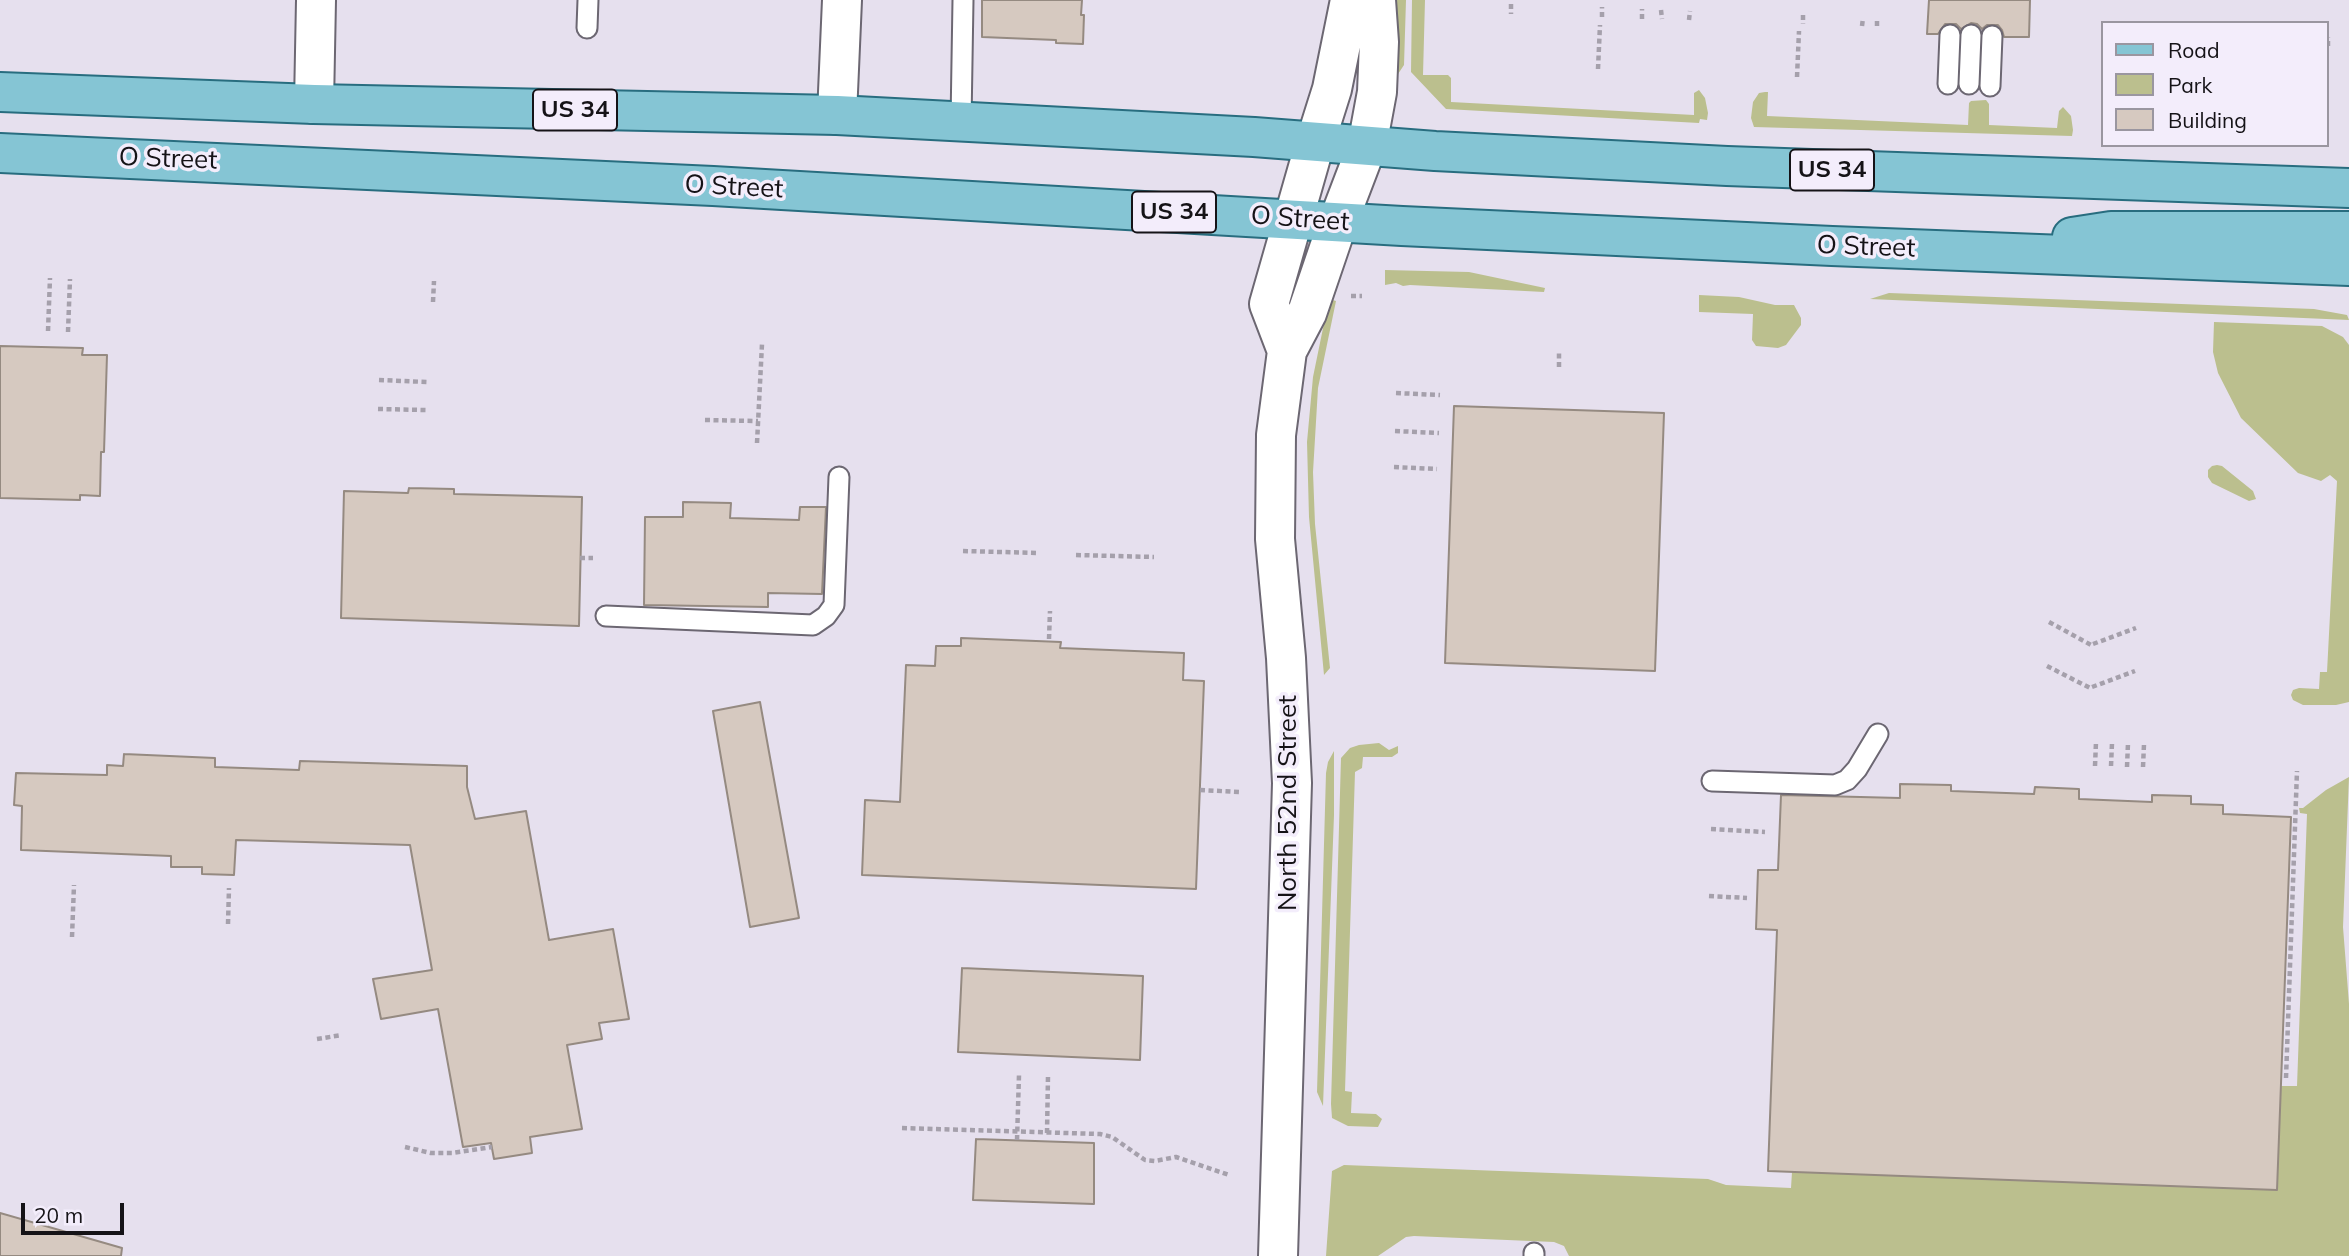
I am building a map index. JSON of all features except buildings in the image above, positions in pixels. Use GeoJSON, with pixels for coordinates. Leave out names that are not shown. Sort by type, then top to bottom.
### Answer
{"type":"FeatureCollection","features":[{"type":"Feature","properties":{"kind":"main road","name":"US 34"},"geometry":{"type":"LineString","coordinates":[[0,92],[314,104],[837,115],[1727,166],[2349,188]]}},
{"type":"Feature","properties":{"kind":"main road","name":"O Street"},"geometry":{"type":"LineString","coordinates":[[0,153],[713,186],[1338,222],[2349,266]]}},
{"type":"Feature","properties":{"kind":"main road"},"geometry":{"type":"LineString","coordinates":[[1980,252],[2111,230],[2349,231]]}},
{"type":"Feature","properties":{"kind":"street"},"geometry":{"type":"LineString","coordinates":[[314,104],[316,0]]}},
{"type":"Feature","properties":{"kind":"street"},"geometry":{"type":"LineString","coordinates":[[837,115],[842,0]]}},
{"type":"Feature","properties":{"kind":"street","name":"North 52nd Street"},"geometry":{"type":"LineString","coordinates":[[1287,351],[1269,304],[1332,89],[1350,0]]}},
{"type":"Feature","properties":{"kind":"street","name":"North 52nd Street"},"geometry":{"type":"LineString","coordinates":[[1278,1256],[1292,783],[1285,645],[1275,539],[1276,435],[1287,351],[1307,313],[1367,146],[1377,92],[1379,42],[1376,0]]}},
{"type":"Feature","properties":{"kind":"lane"},"geometry":{"type":"LineString","coordinates":[[587,28],[588,0]]}},
{"type":"Feature","properties":{"kind":"lane"},"geometry":{"type":"LineString","coordinates":[[961,122],[963,0]]}},
{"type":"Feature","properties":{"kind":"lane"},"geometry":{"type":"LineString","coordinates":[[1948,84],[1950,35]]}},
{"type":"Feature","properties":{"kind":"lane"},"geometry":{"type":"LineString","coordinates":[[1969,84],[1971,35]]}},
{"type":"Feature","properties":{"kind":"lane"},"geometry":{"type":"LineString","coordinates":[[1990,86],[1992,36]]}},
{"type":"Feature","properties":{"kind":"lane"},"geometry":{"type":"LineString","coordinates":[[606,616],[813,625],[826,616],[834,604],[839,477]]}},
{"type":"Feature","properties":{"kind":"lane"},"geometry":{"type":"LineString","coordinates":[[1713,781],[1835,785],[1847,780],[1857,769],[1878,734]]}},
{"type":"Feature","properties":{"kind":"path"},"geometry":{"type":"LineString","coordinates":[[1510,4],[1511,14]]}},
{"type":"Feature","properties":{"kind":"path"},"geometry":{"type":"LineString","coordinates":[[1602,8],[1602,17]]}},
{"type":"Feature","properties":{"kind":"path"},"geometry":{"type":"LineString","coordinates":[[1642,9],[1642,19]]}},
{"type":"Feature","properties":{"kind":"path"},"geometry":{"type":"LineString","coordinates":[[1661,10],[1662,19]]}},
{"type":"Feature","properties":{"kind":"path"},"geometry":{"type":"LineString","coordinates":[[1689,20],[1690,10]]}},
{"type":"Feature","properties":{"kind":"path"},"geometry":{"type":"LineString","coordinates":[[1803,15],[1803,24]]}},
{"type":"Feature","properties":{"kind":"path"},"geometry":{"type":"LineString","coordinates":[[1862,26],[1863,18]]}},
{"type":"Feature","properties":{"kind":"path"},"geometry":{"type":"LineString","coordinates":[[1877,18],[1877,26]]}},
{"type":"Feature","properties":{"kind":"path"},"geometry":{"type":"LineString","coordinates":[[1598,69],[1600,25]]}},
{"type":"Feature","properties":{"kind":"path"},"geometry":{"type":"LineString","coordinates":[[1797,76],[1799,31]]}},
{"type":"Feature","properties":{"kind":"path"},"geometry":{"type":"LineString","coordinates":[[2328,37],[2328,46]]}},
{"type":"Feature","properties":{"kind":"path"},"geometry":{"type":"LineString","coordinates":[[48,331],[50,278]]}},
{"type":"Feature","properties":{"kind":"path"},"geometry":{"type":"LineString","coordinates":[[68,332],[70,279]]}},
{"type":"Feature","properties":{"kind":"path"},"geometry":{"type":"LineString","coordinates":[[433,302],[434,282]]}},
{"type":"Feature","properties":{"kind":"path"},"geometry":{"type":"LineString","coordinates":[[758,443],[762,344]]}},
{"type":"Feature","properties":{"kind":"path"},"geometry":{"type":"LineString","coordinates":[[1559,352],[1559,368]]}},
{"type":"Feature","properties":{"kind":"path"},"geometry":{"type":"LineString","coordinates":[[379,380],[427,382]]}},
{"type":"Feature","properties":{"kind":"path"},"geometry":{"type":"LineString","coordinates":[[1396,393],[1440,395]]}},
{"type":"Feature","properties":{"kind":"path"},"geometry":{"type":"LineString","coordinates":[[378,409],[426,410]]}},
{"type":"Feature","properties":{"kind":"path"},"geometry":{"type":"LineString","coordinates":[[705,419],[758,421]]}},
{"type":"Feature","properties":{"kind":"path"},"geometry":{"type":"LineString","coordinates":[[1395,431],[1439,433]]}},
{"type":"Feature","properties":{"kind":"path"},"geometry":{"type":"LineString","coordinates":[[1394,467],[1437,469]]}},
{"type":"Feature","properties":{"kind":"path"},"geometry":{"type":"LineString","coordinates":[[963,551],[1039,554]]}},
{"type":"Feature","properties":{"kind":"path"},"geometry":{"type":"LineString","coordinates":[[1076,555],[1154,557]]}},
{"type":"Feature","properties":{"kind":"path"},"geometry":{"type":"LineString","coordinates":[[580,558],[593,558]]}},
{"type":"Feature","properties":{"kind":"path"},"geometry":{"type":"LineString","coordinates":[[1049,639],[1050,611]]}},
{"type":"Feature","properties":{"kind":"path"},"geometry":{"type":"LineString","coordinates":[[2049,622],[2093,645],[2136,628]]}},
{"type":"Feature","properties":{"kind":"path"},"geometry":{"type":"LineString","coordinates":[[2047,667],[2092,688],[2135,671]]}},
{"type":"Feature","properties":{"kind":"path"},"geometry":{"type":"LineString","coordinates":[[2095,766],[2096,742]]}},
{"type":"Feature","properties":{"kind":"path"},"geometry":{"type":"LineString","coordinates":[[2111,766],[2112,743]]}},
{"type":"Feature","properties":{"kind":"path"},"geometry":{"type":"LineString","coordinates":[[2127,767],[2128,743]]}},
{"type":"Feature","properties":{"kind":"path"},"geometry":{"type":"LineString","coordinates":[[2143,767],[2144,744]]}},
{"type":"Feature","properties":{"kind":"path"},"geometry":{"type":"LineString","coordinates":[[2286,1078],[2297,772]]}},
{"type":"Feature","properties":{"kind":"path"},"geometry":{"type":"LineString","coordinates":[[1200,790],[1240,792]]}},
{"type":"Feature","properties":{"kind":"path"},"geometry":{"type":"LineString","coordinates":[[1711,830],[1765,832]]}},
{"type":"Feature","properties":{"kind":"path"},"geometry":{"type":"LineString","coordinates":[[72,937],[74,885]]}},
{"type":"Feature","properties":{"kind":"path"},"geometry":{"type":"LineString","coordinates":[[228,924],[229,888]]}},
{"type":"Feature","properties":{"kind":"path"},"geometry":{"type":"LineString","coordinates":[[1709,896],[1746,898]]}},
{"type":"Feature","properties":{"kind":"path"},"geometry":{"type":"LineString","coordinates":[[317,1038],[342,1035]]}},
{"type":"Feature","properties":{"kind":"path"},"geometry":{"type":"LineString","coordinates":[[1017,1140],[1019,1075]]}},
{"type":"Feature","properties":{"kind":"path"},"geometry":{"type":"LineString","coordinates":[[1047,1133],[1048,1076]]}},
{"type":"Feature","properties":{"kind":"path"},"geometry":{"type":"LineString","coordinates":[[902,1128],[1100,1134],[1112,1137],[1145,1160],[1176,1157],[1229,1175]]}},
{"type":"Feature","properties":{"kind":"path"},"geometry":{"type":"LineString","coordinates":[[405,1147],[442,1153],[492,1147]]}},
{"type":"Feature","properties":{"kind":"green space"},"geometry":{"type":"Polygon","coordinates":[[[1390,0],[1406,0],[1404,65],[1398,74],[1390,0]]]}},
{"type":"Feature","properties":{"kind":"green space"},"geometry":{"type":"Polygon","coordinates":[[[1412,0],[1425,0],[1423,75],[1448,75],[1451,78],[1451,102],[1694,115],[1694,93],[1699,90],[1705,98],[1707,120],[1700,119],[1699,123],[1446,109],[1411,72],[1412,0]]]}},
{"type":"Feature","properties":{"kind":"green space"},"geometry":{"type":"Polygon","coordinates":[[[1768,92],[1767,116],[1968,125],[1969,103],[1986,100],[1989,104],[1989,125],[2057,128],[2059,111],[2063,107],[2071,116],[2073,130],[2072,136],[1754,127],[1751,118],[1753,102],[1759,93],[1768,92]]]}},
{"type":"Feature","properties":{"kind":"green space"},"geometry":{"type":"Polygon","coordinates":[[[1385,270],[1469,272],[1545,288],[1544,292],[1403,286],[1396,283],[1385,285],[1385,270]]]}},
{"type":"Feature","properties":{"kind":"green space"},"geometry":{"type":"Polygon","coordinates":[[[1889,293],[2314,309],[2347,315],[2349,320],[1870,299],[1889,293]]]}},
{"type":"Feature","properties":{"kind":"green space"},"geometry":{"type":"Polygon","coordinates":[[[1699,295],[1739,297],[1775,305],[1794,305],[1801,318],[1801,325],[1786,345],[1778,348],[1756,346],[1752,340],[1753,314],[1699,312],[1699,295]]]}},
{"type":"Feature","properties":{"kind":"green space"},"geometry":{"type":"Polygon","coordinates":[[[1329,299],[1336,301],[1318,388],[1313,472],[1315,524],[1330,668],[1324,675],[1309,517],[1307,442],[1313,377],[1329,299]]]}},
{"type":"Feature","properties":{"kind":"green space"},"geometry":{"type":"Polygon","coordinates":[[[2214,322],[2322,326],[2343,337],[2349,345],[2349,702],[2336,705],[2303,705],[2293,700],[2291,695],[2293,690],[2299,688],[2319,689],[2320,672],[2327,672],[2337,481],[2330,475],[2321,481],[2298,473],[2241,418],[2218,373],[2213,352],[2214,322]]]}},
{"type":"Feature","properties":{"kind":"green space"},"geometry":{"type":"Polygon","coordinates":[[[2217,465],[2222,466],[2253,491],[2256,499],[2249,501],[2212,483],[2208,470],[2217,465]]]}},
{"type":"Feature","properties":{"kind":"green space"},"geometry":{"type":"Polygon","coordinates":[[[1379,743],[1389,750],[1398,746],[1398,753],[1392,757],[1363,757],[1362,768],[1355,772],[1345,1091],[1352,1092],[1351,1113],[1376,1114],[1382,1119],[1378,1127],[1348,1126],[1332,1118],[1331,1104],[1341,758],[1350,748],[1379,743]]]}},
{"type":"Feature","properties":{"kind":"green space"},"geometry":{"type":"Polygon","coordinates":[[[1334,751],[1323,1106],[1317,1092],[1326,773],[1334,751]]]}},
{"type":"Feature","properties":{"kind":"green space"},"geometry":{"type":"Polygon","coordinates":[[[2349,777],[2343,927],[2349,1004],[2349,1256],[1569,1256],[1564,1246],[1554,1242],[1414,1236],[1406,1237],[1378,1256],[1326,1256],[1332,1171],[1344,1165],[1708,1179],[1726,1185],[1791,1188],[1792,1172],[2277,1190],[2281,1086],[2297,1086],[2307,814],[2300,813],[2299,808],[2303,808],[2349,777]]]}}]}
